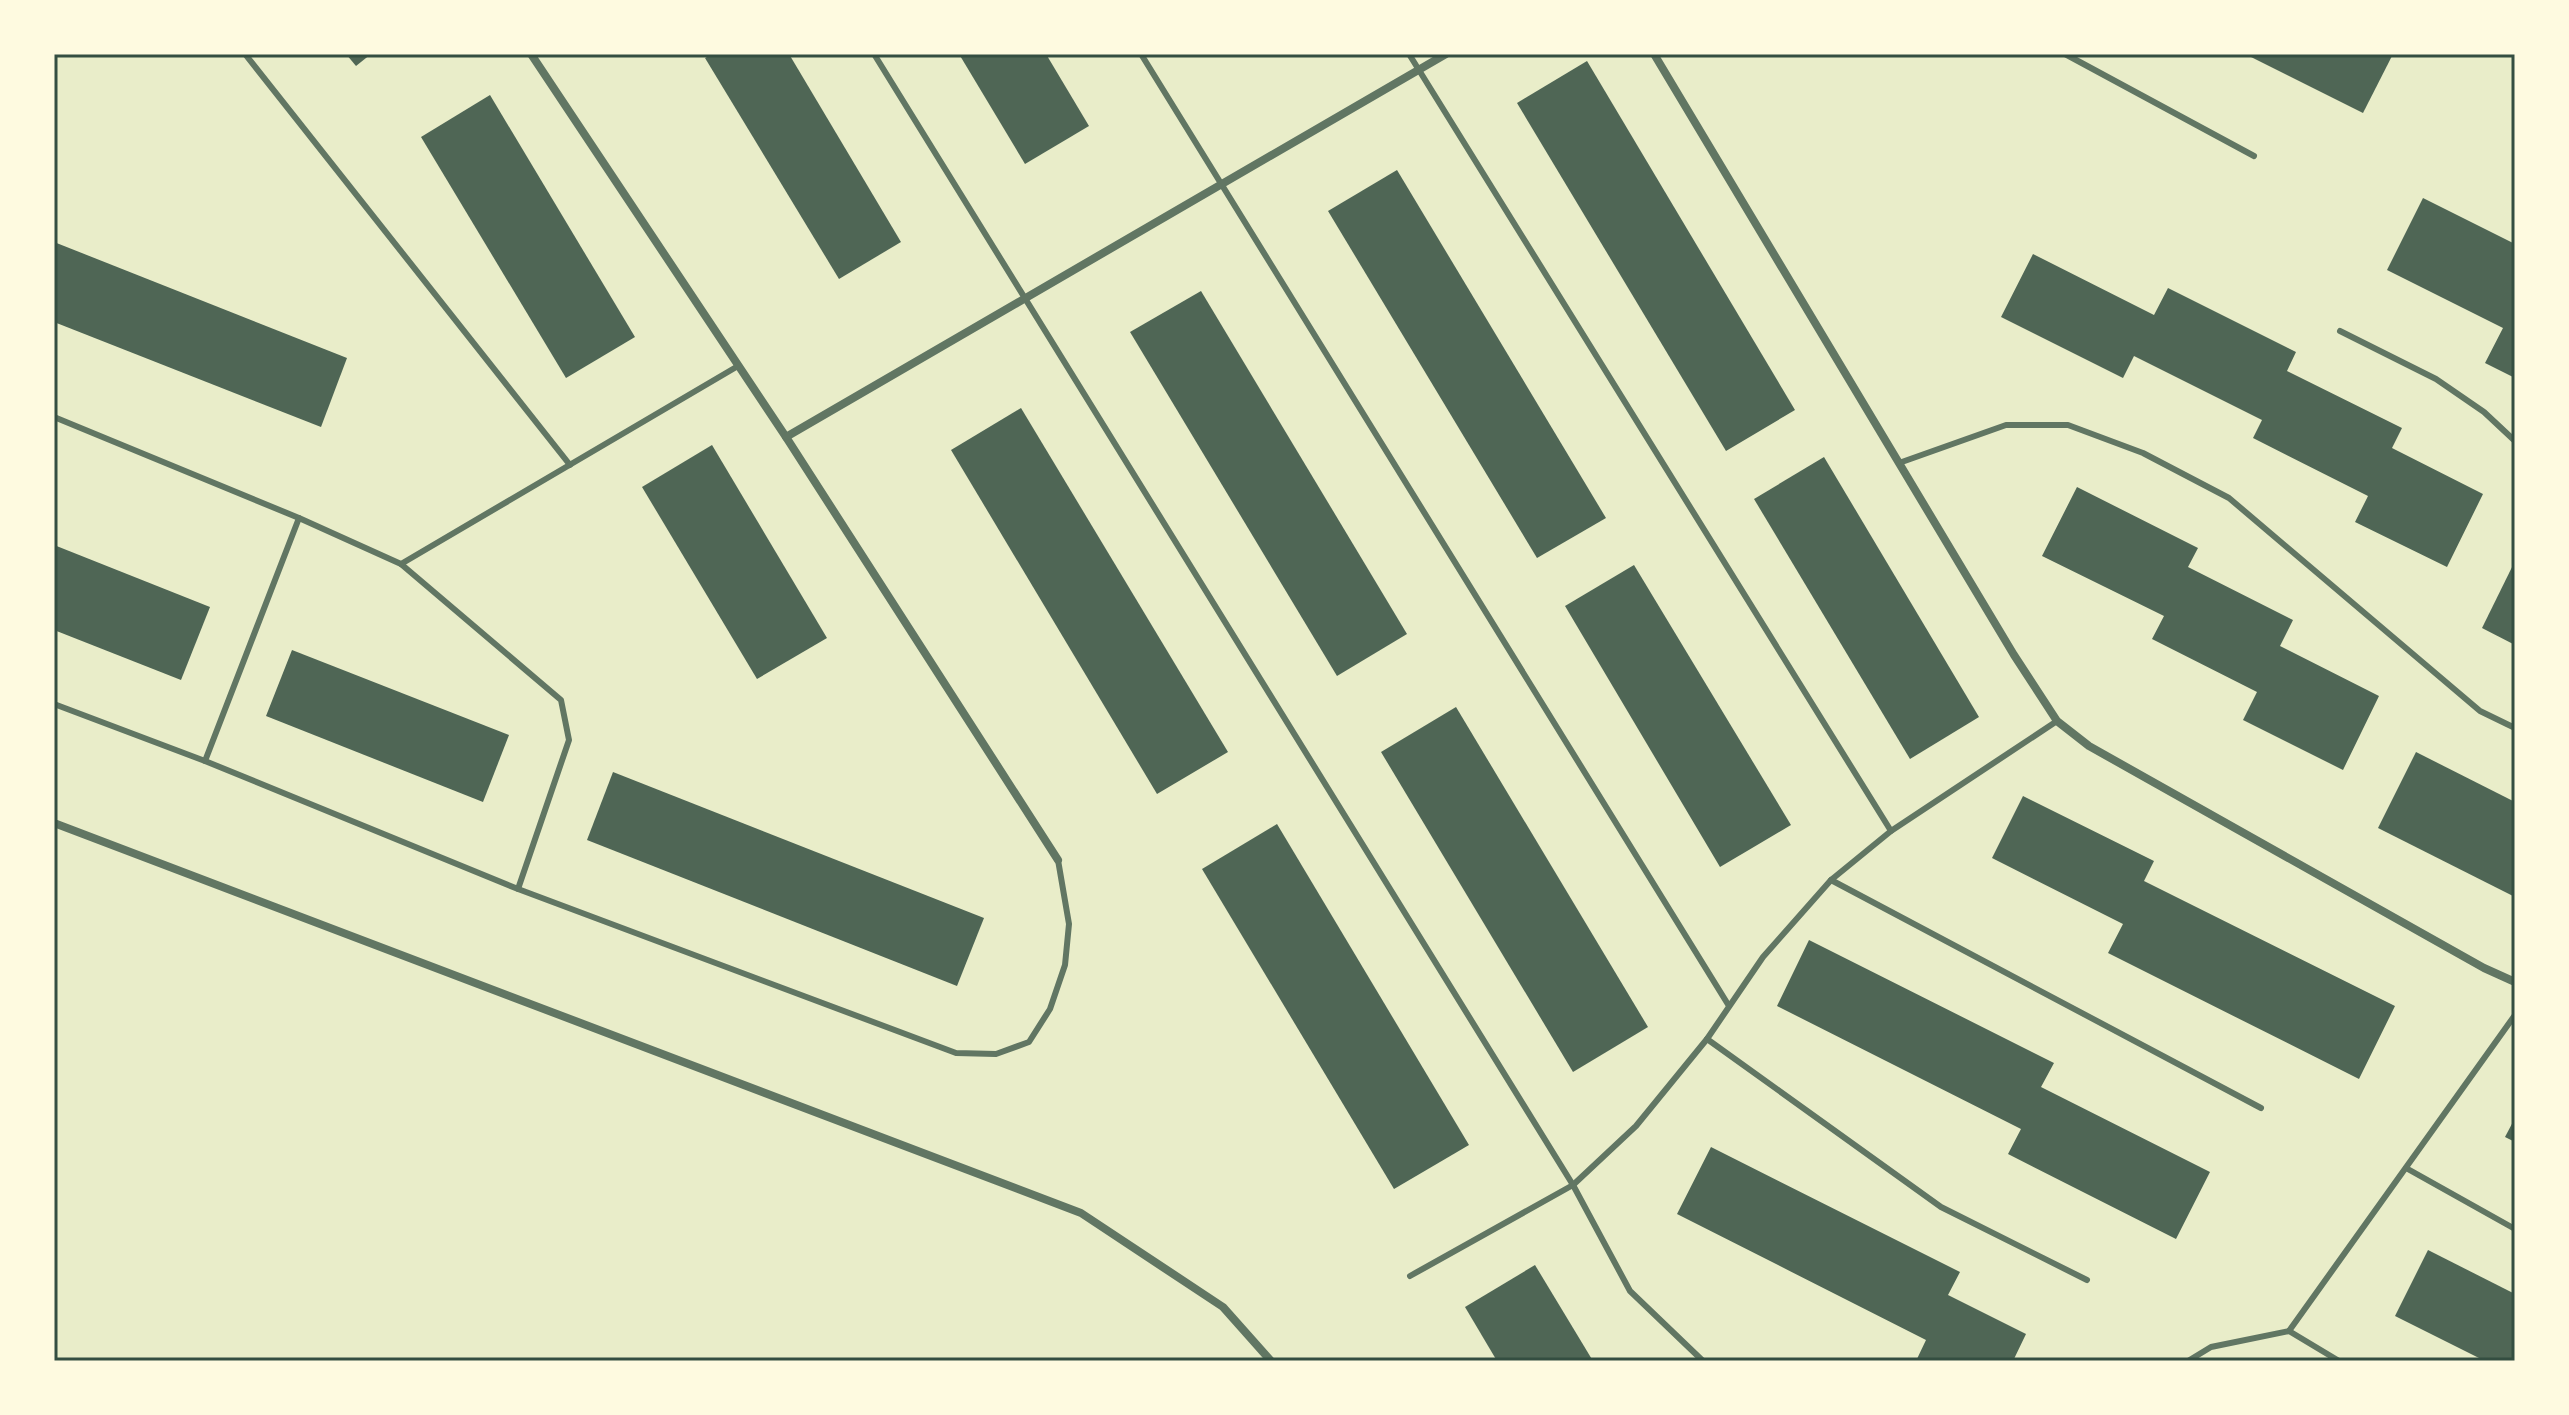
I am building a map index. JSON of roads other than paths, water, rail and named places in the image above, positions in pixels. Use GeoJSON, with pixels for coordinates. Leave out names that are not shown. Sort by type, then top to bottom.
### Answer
{"type":"FeatureCollection","features":[{"type":"Feature","properties":{"kind":"street"},"geometry":{"type":"LineString","coordinates":[[531,54],[786,437],[1058,860]]}},
{"type":"Feature","properties":{"kind":"street"},"geometry":{"type":"LineString","coordinates":[[786,437],[1446,54]]}},
{"type":"Feature","properties":{"kind":"street"},"geometry":{"type":"LineString","coordinates":[[1654,54],[2014,655],[2057,721],[2089,746],[2484,968],[2515,982]]}},
{"type":"Feature","properties":{"kind":"street"},"geometry":{"type":"LineString","coordinates":[[54,823],[1081,1213],[1223,1307],[1271,1361]]}},
{"type":"Feature","properties":{"kind":"lane"},"geometry":{"type":"LineString","coordinates":[[245,54],[570,465]]}},
{"type":"Feature","properties":{"kind":"lane"},"geometry":{"type":"LineString","coordinates":[[874,54],[1573,1185],[1630,1291],[1703,1361]]}},
{"type":"Feature","properties":{"kind":"lane"},"geometry":{"type":"LineString","coordinates":[[1141,54],[1729,1006]]}},
{"type":"Feature","properties":{"kind":"lane"},"geometry":{"type":"LineString","coordinates":[[1409,54],[1891,831]]}},
{"type":"Feature","properties":{"kind":"lane"},"geometry":{"type":"LineString","coordinates":[[2065,54],[2254,156]]}},
{"type":"Feature","properties":{"kind":"lane"},"geometry":{"type":"LineString","coordinates":[[2340,331],[2436,379],[2484,412],[2515,441]]}},
{"type":"Feature","properties":{"kind":"lane"},"geometry":{"type":"LineString","coordinates":[[401,564],[738,366]]}},
{"type":"Feature","properties":{"kind":"lane"},"geometry":{"type":"LineString","coordinates":[[54,417],[299,518],[401,564],[561,700],[569,740],[518,889]]}},
{"type":"Feature","properties":{"kind":"lane"},"geometry":{"type":"LineString","coordinates":[[1899,463],[2006,425],[2068,425],[2143,453],[2229,498],[2480,711],[2515,728]]}},
{"type":"Feature","properties":{"kind":"lane"},"geometry":{"type":"LineString","coordinates":[[205,761],[299,518]]}},
{"type":"Feature","properties":{"kind":"lane"},"geometry":{"type":"LineString","coordinates":[[54,704],[205,761],[518,889],[956,1053],[996,1054],[1029,1042],[1050,1009],[1065,965],[1069,924],[1058,860]]}},
{"type":"Feature","properties":{"kind":"lane"},"geometry":{"type":"LineString","coordinates":[[1410,1276],[1573,1185],[1636,1126],[1707,1039],[1763,957],[1831,880],[1891,831],[2057,721]]}},
{"type":"Feature","properties":{"kind":"lane"},"geometry":{"type":"LineString","coordinates":[[1831,880],[2261,1108]]}},
{"type":"Feature","properties":{"kind":"lane"},"geometry":{"type":"LineString","coordinates":[[2289,1331],[2515,1015]]}},
{"type":"Feature","properties":{"kind":"lane"},"geometry":{"type":"LineString","coordinates":[[1707,1039],[1941,1207],[2087,1280]]}},
{"type":"Feature","properties":{"kind":"lane"},"geometry":{"type":"LineString","coordinates":[[2406,1168],[2515,1229]]}},
{"type":"Feature","properties":{"kind":"lane"},"geometry":{"type":"LineString","coordinates":[[2188,1361],[2211,1347],[2289,1331],[2339,1361]]}}]}
